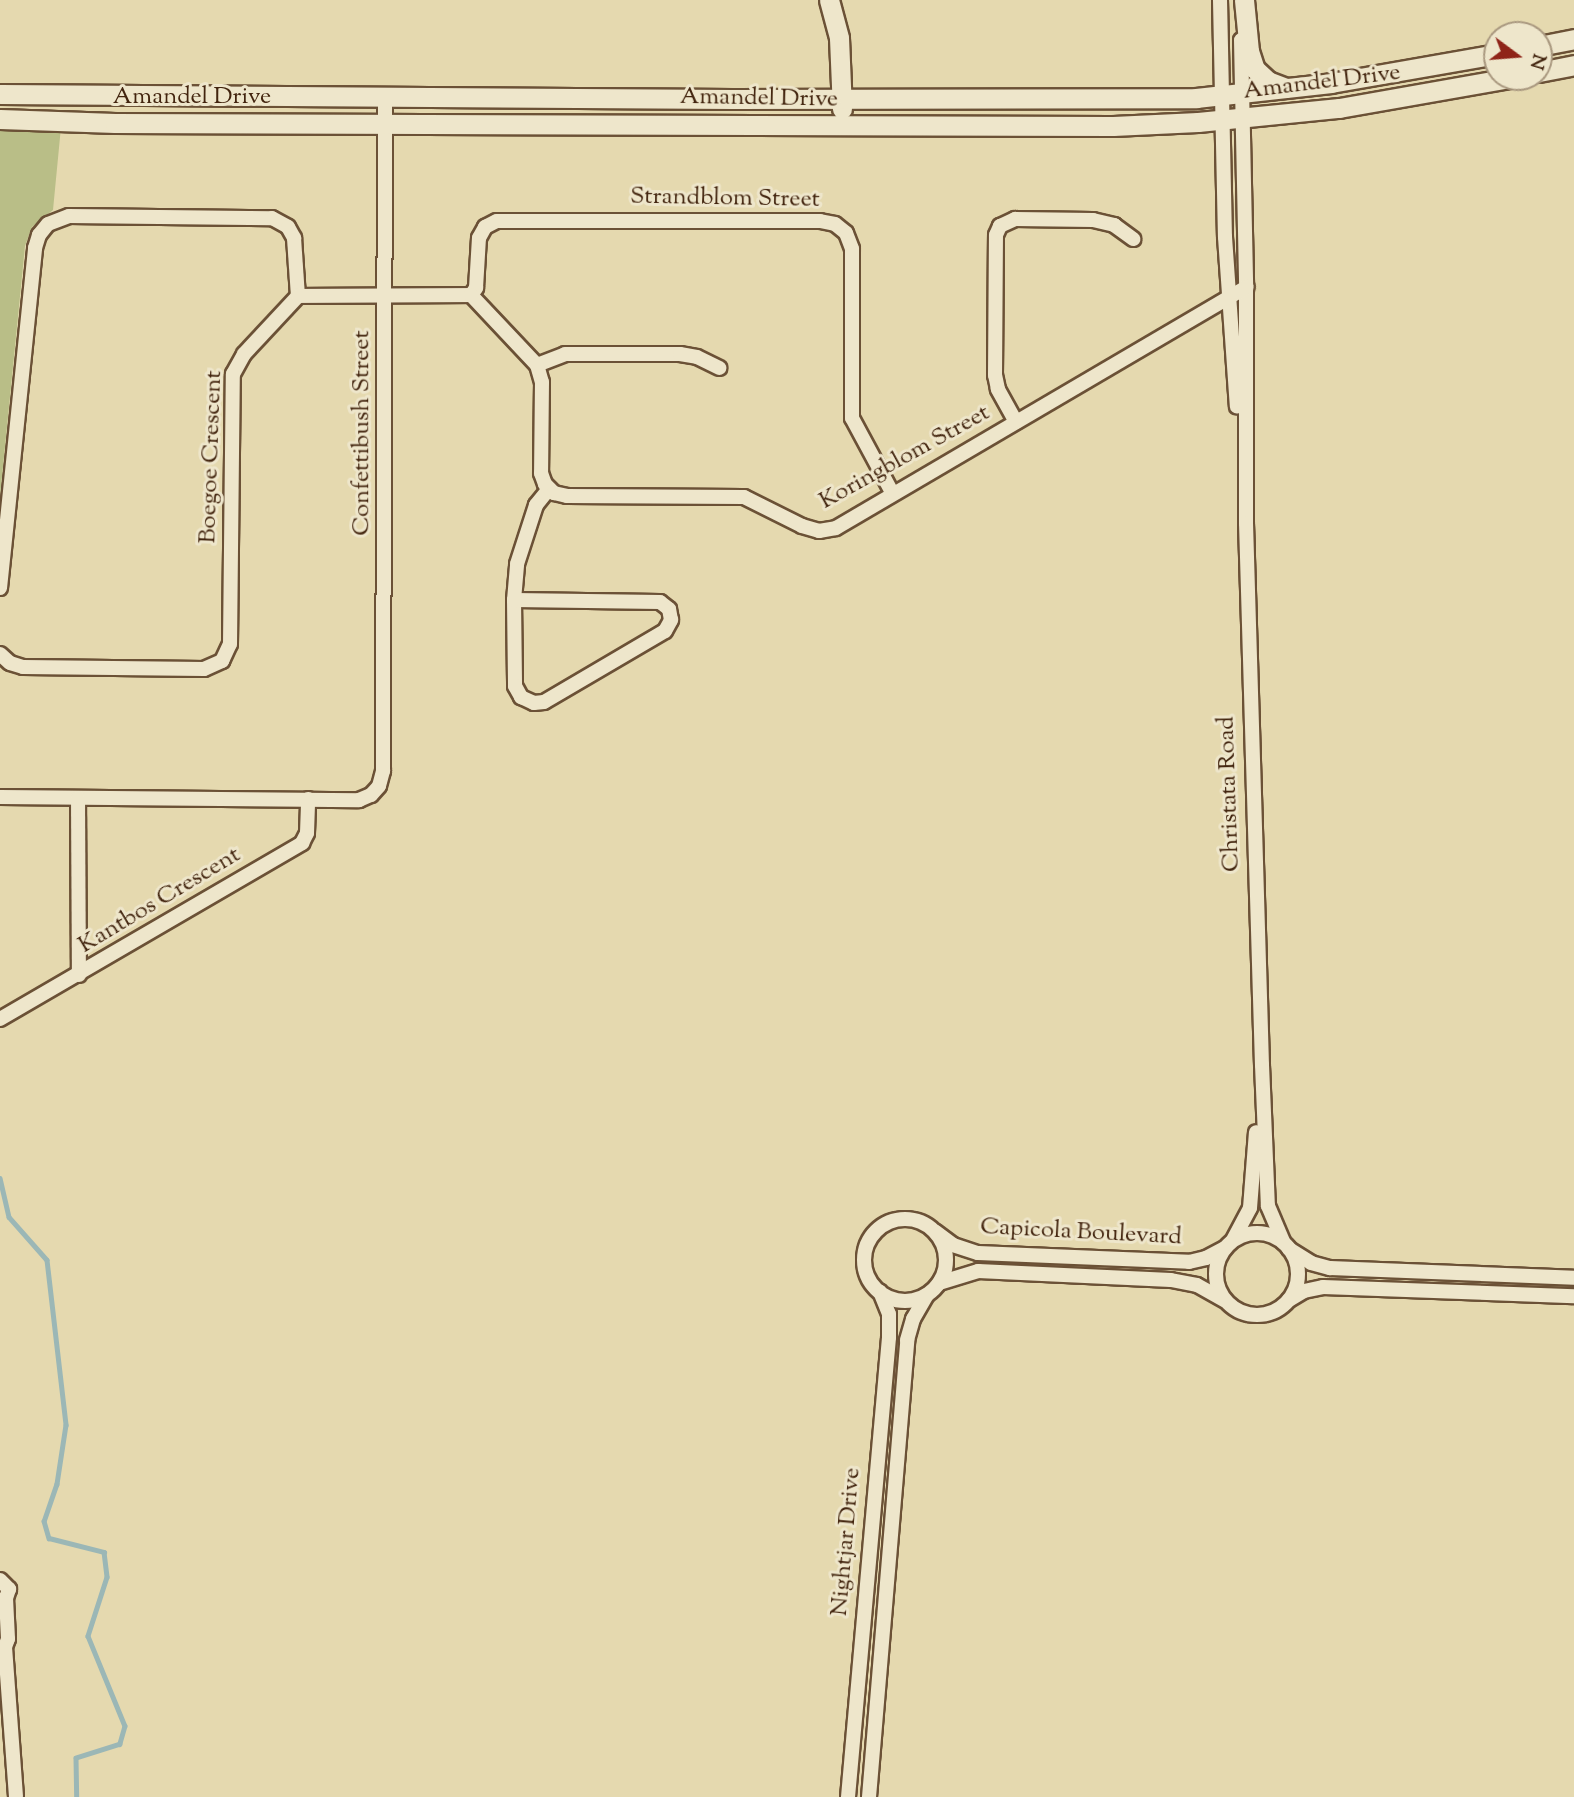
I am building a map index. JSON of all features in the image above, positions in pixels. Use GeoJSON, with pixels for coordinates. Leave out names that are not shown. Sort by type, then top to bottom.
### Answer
{"type":"FeatureCollection","features":[{"type":"Feature","properties":{"kind":"street"},"geometry":{"type":"LineString","coordinates":[[829,0],[839,38],[842,124]]}},
{"type":"Feature","properties":{"kind":"street"},"geometry":{"type":"LineString","coordinates":[[1220,0],[1231,94],[1246,286]]}},
{"type":"Feature","properties":{"kind":"street"},"geometry":{"type":"LineString","coordinates":[[1231,94],[1242,0]]}},
{"type":"Feature","properties":{"kind":"street"},"geometry":{"type":"LineString","coordinates":[[1242,0],[1249,51],[1255,69],[1268,81],[1288,89]]}},
{"type":"Feature","properties":{"kind":"street"},"geometry":{"type":"LineString","coordinates":[[1553,43],[1574,39]]}},
{"type":"Feature","properties":{"kind":"street","name":"Amandel Drive"},"geometry":{"type":"LineString","coordinates":[[0,94],[1081,100],[1288,89],[1483,56]]}},
{"type":"Feature","properties":{"kind":"street"},"geometry":{"type":"LineString","coordinates":[[1553,69],[1574,65]]}},
{"type":"Feature","properties":{"kind":"street","name":"Amandel Drive"},"geometry":{"type":"LineString","coordinates":[[0,119],[115,123],[1113,126],[1233,119],[1339,108],[1483,82]]}},
{"type":"Feature","properties":{"kind":"street","name":"Confettibush Street"},"geometry":{"type":"LineString","coordinates":[[308,799],[366,798],[379,786],[383,771],[385,96]]}},
{"type":"Feature","properties":{"kind":"street"},"geometry":{"type":"LineString","coordinates":[[1229,297],[1233,119]]}},
{"type":"Feature","properties":{"kind":"street"},"geometry":{"type":"LineString","coordinates":[[0,588],[39,235],[54,220],[69,216],[271,218],[283,223],[292,232],[296,244],[298,296],[471,295],[537,365],[542,382],[541,473],[549,489],[536,505],[517,564],[514,600],[515,686],[521,697],[534,703],[544,702],[665,631],[671,620],[669,609],[660,602],[514,600]]}},
{"type":"Feature","properties":{"kind":"street"},"geometry":{"type":"LineString","coordinates":[[1016,422],[998,389],[995,375],[996,235],[1000,226],[1016,219],[1093,220],[1114,225],[1133,239]]}},
{"type":"Feature","properties":{"kind":"street","name":"Strandblom Street"},"geometry":{"type":"LineString","coordinates":[[471,295],[476,288],[479,238],[485,228],[497,220],[820,221],[835,224],[846,233],[852,249],[852,418],[893,494]]}},
{"type":"Feature","properties":{"kind":"street","name":"Koringblom Street"},"geometry":{"type":"LineString","coordinates":[[549,489],[567,496],[744,497],[802,526],[819,531],[836,527],[1246,286]]}},
{"type":"Feature","properties":{"kind":"street","name":"Christata Road"},"geometry":{"type":"LineString","coordinates":[[1246,286],[1246,523],[1262,1065],[1268,1206],[1286,1246]]}},
{"type":"Feature","properties":{"kind":"street","name":"Boegoe Crescent"},"geometry":{"type":"LineString","coordinates":[[0,654],[10,663],[23,667],[204,669],[222,661],[230,644],[233,374],[244,354],[298,296]]}},
{"type":"Feature","properties":{"kind":"street","name":"Christata Road"},"geometry":{"type":"LineString","coordinates":[[1229,297],[1246,523]]}},
{"type":"Feature","properties":{"kind":"street"},"geometry":{"type":"LineString","coordinates":[[537,365],[565,354],[680,354],[697,357],[720,368]]}},
{"type":"Feature","properties":{"kind":"street"},"geometry":{"type":"LineString","coordinates":[[0,797],[308,799]]}},
{"type":"Feature","properties":{"kind":"street"},"geometry":{"type":"LineString","coordinates":[[78,798],[79,975]]}},
{"type":"Feature","properties":{"kind":"street","name":"Kantbos Crescent"},"geometry":{"type":"LineString","coordinates":[[0,1019],[302,843],[307,833],[308,799]]}},
{"type":"Feature","properties":{"kind":"street","name":"Christata Road"},"geometry":{"type":"LineString","coordinates":[[1228,1245],[1243,1226],[1251,1201],[1262,1065]]}},
{"type":"Feature","properties":{"kind":"street"},"geometry":{"type":"LineString","coordinates":[[908,1219],[919,1221],[936,1233],[946,1253],[946,1266],[939,1283],[927,1295],[900,1301],[880,1292],[867,1276],[865,1266],[864,1255],[872,1236],[888,1223],[908,1219]]}},
{"type":"Feature","properties":{"kind":"street","name":"Capicola Boulevard"},"geometry":{"type":"LineString","coordinates":[[936,1233],[953,1245],[978,1253],[1189,1262],[1206,1258],[1228,1245]]}},
{"type":"Feature","properties":{"kind":"street"},"geometry":{"type":"LineString","coordinates":[[1574,1278],[1330,1268],[1311,1263],[1286,1246],[1258,1233],[1228,1245],[1216,1274],[1224,1300],[1239,1311],[1256,1315],[1274,1311],[1304,1291],[1323,1287],[1574,1296]]}},
{"type":"Feature","properties":{"kind":"street"},"geometry":{"type":"LineString","coordinates":[[1286,1246],[1298,1274],[1289,1300]]}},
{"type":"Feature","properties":{"kind":"street","name":"Capicola Boulevard"},"geometry":{"type":"LineString","coordinates":[[939,1283],[978,1272],[1171,1280],[1197,1285],[1224,1300]]}},
{"type":"Feature","properties":{"kind":"street","name":"Nightjar Drive"},"geometry":{"type":"LineString","coordinates":[[848,1797],[889,1337],[889,1314],[880,1292]]}},
{"type":"Feature","properties":{"kind":"street","name":"Nightjar Drive"},"geometry":{"type":"LineString","coordinates":[[869,1797],[907,1340],[913,1319],[927,1295]]}},
{"type":"Feature","properties":{"kind":"street"},"geometry":{"type":"LineString","coordinates":[[1,1576],[9,1589],[3,1600],[8,1639],[2,1642],[16,1797]]}},
{"type":"Feature","properties":{"kind":"green space"},"geometry":{"type":"Polygon","coordinates":[[[0,127],[61,127],[53,210],[32,227],[25,246],[0,497],[0,127]]]}},
{"type":"Feature","properties":{"kind":"waterway"},"geometry":{"type":"LineString","coordinates":[[0,1178],[9,1217],[47,1260],[66,1425],[57,1484],[44,1521],[49,1538],[104,1552],[107,1577],[88,1636],[125,1726],[120,1744],[76,1758],[77,1797]]}}]}
